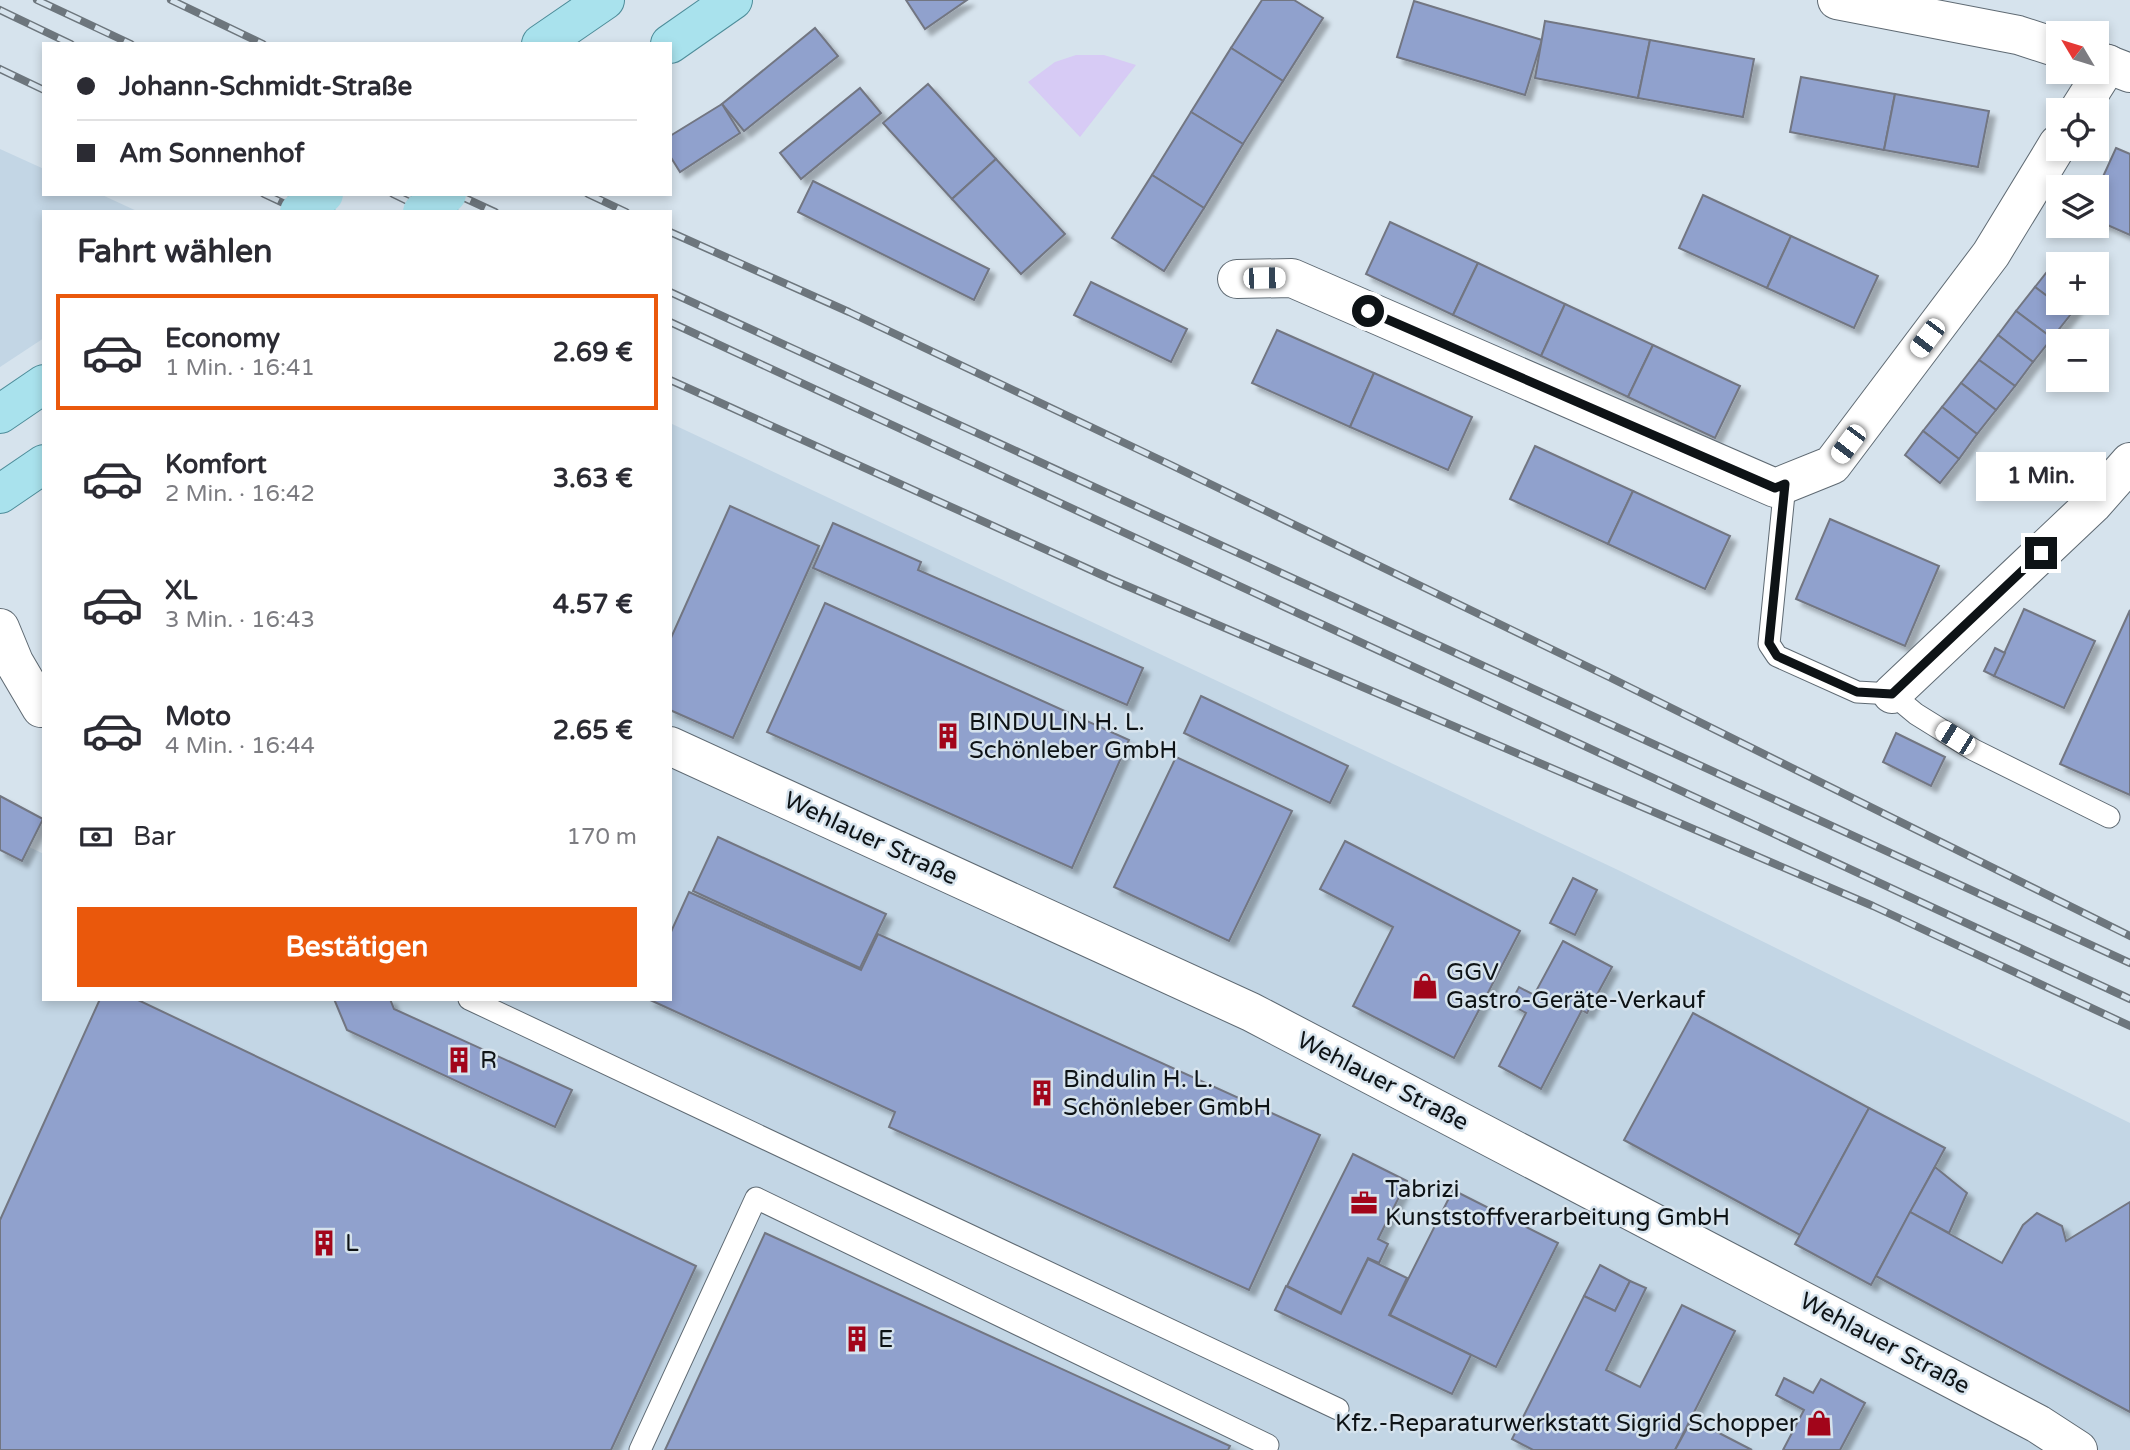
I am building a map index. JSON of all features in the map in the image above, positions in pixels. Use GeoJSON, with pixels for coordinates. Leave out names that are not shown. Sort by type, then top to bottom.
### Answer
{"type":"FeatureCollection","features":[{"type":"Feature","properties":{"kind":"main road"},"geometry":{"type":"LineString","coordinates":[[544,42],[605,0]]}},
{"type":"Feature","properties":{"kind":"main road"},"geometry":{"type":"LineString","coordinates":[[672,43],[733,0]]}},
{"type":"Feature","properties":{"kind":"main road"},"geometry":{"type":"LineString","coordinates":[[302,210],[321,196]]}},
{"type":"Feature","properties":{"kind":"main road"},"geometry":{"type":"LineString","coordinates":[[425,210],[444,196]]}},
{"type":"Feature","properties":{"kind":"main road"},"geometry":{"type":"LineString","coordinates":[[0,414],[42,385]]}},
{"type":"Feature","properties":{"kind":"main road"},"geometry":{"type":"LineString","coordinates":[[0,494],[42,465]]}},
{"type":"Feature","properties":{"kind":"street"},"geometry":{"type":"LineString","coordinates":[[1837,0],[1914,7],[2046,44]]}},
{"type":"Feature","properties":{"kind":"street"},"geometry":{"type":"LineString","coordinates":[[2088,98],[2111,66]]}},
{"type":"Feature","properties":{"kind":"street"},"geometry":{"type":"LineString","coordinates":[[1237,279],[1292,278],[1775,488],[1832,465],[1991,254],[2048,161]]}},
{"type":"Feature","properties":{"kind":"street"},"geometry":{"type":"LineString","coordinates":[[1892,694],[2093,504],[2130,462]]}},
{"type":"Feature","properties":{"kind":"street"},"geometry":{"type":"LineString","coordinates":[[0,628],[13,662],[42,706]]}},
{"type":"Feature","properties":{"kind":"street"},"geometry":{"type":"LineString","coordinates":[[0,692],[12,699],[42,708]]}},
{"type":"Feature","properties":{"kind":"street","name":"Wehlauer Straße"},"geometry":{"type":"LineString","coordinates":[[672,747],[1251,1012],[2038,1424],[2078,1450]]}},
{"type":"Feature","properties":{"kind":"lane"},"geometry":{"type":"LineString","coordinates":[[1785,484],[1769,643],[1777,656],[1857,692],[1892,694],[1916,713],[1974,750],[2109,817]]}},
{"type":"Feature","properties":{"kind":"lane"},"geometry":{"type":"LineString","coordinates":[[474,1001],[1338,1409]]}},
{"type":"Feature","properties":{"kind":"lane"},"geometry":{"type":"LineString","coordinates":[[640,1450],[756,1199],[1268,1445],[1266,1450]]}},
{"type":"Feature","properties":{"kind":"shaded area"},"geometry":{"type":"Polygon","coordinates":[[[1076,55],[1104,55],[1136,65],[1080,137],[1028,82],[1055,62],[1076,55]]]}},
{"type":"Feature","properties":{"kind":"shaded area"},"geometry":{"type":"Polygon","coordinates":[[[0,149],[42,168],[42,196],[104,196],[135,210],[42,210],[42,339],[0,367],[0,149]]]}},
{"type":"Feature","properties":{"kind":"shaded area"},"geometry":{"type":"Polygon","coordinates":[[[672,424],[1618,870],[2130,1123],[2130,1450],[0,1450],[0,796],[42,818],[29,847],[42,853],[42,1001],[672,1001],[672,424]]]}},
{"type":"Feature","properties":{"kind":"building"},"geometry":{"type":"Polygon","coordinates":[[[906,0],[967,0],[925,29],[906,0]]]}},
{"type":"Feature","properties":{"kind":"building"},"geometry":{"type":"Polygon","coordinates":[[[1262,0],[1294,0],[1323,18],[1283,81],[1231,48],[1262,0]]]}},
{"type":"Feature","properties":{"kind":"building"},"geometry":{"type":"Polygon","coordinates":[[[1414,1],[1542,40],[1525,95],[1397,57],[1414,1]]]}},
{"type":"Feature","properties":{"kind":"building"},"geometry":{"type":"Polygon","coordinates":[[[1545,21],[1650,40],[1638,98],[1535,78],[1545,21]]]}},
{"type":"Feature","properties":{"kind":"building"},"geometry":{"type":"Polygon","coordinates":[[[815,28],[838,56],[744,131],[722,104],[815,28]]]}},
{"type":"Feature","properties":{"kind":"building"},"geometry":{"type":"Polygon","coordinates":[[[1650,40],[1754,59],[1743,117],[1638,98],[1650,40]]]}},
{"type":"Feature","properties":{"kind":"building"},"geometry":{"type":"Polygon","coordinates":[[[1231,48],[1283,81],[1243,144],[1191,112],[1231,48]]]}},
{"type":"Feature","properties":{"kind":"building"},"geometry":{"type":"Polygon","coordinates":[[[1801,77],[1895,94],[1884,150],[1790,132],[1801,77]]]}},
{"type":"Feature","properties":{"kind":"building"},"geometry":{"type":"Polygon","coordinates":[[[928,84],[996,159],[952,199],[883,123],[928,84]]]}},
{"type":"Feature","properties":{"kind":"building"},"geometry":{"type":"Polygon","coordinates":[[[860,88],[881,113],[801,179],[780,153],[860,88]]]}},
{"type":"Feature","properties":{"kind":"building"},"geometry":{"type":"Polygon","coordinates":[[[1895,94],[1989,111],[1978,167],[1884,150],[1895,94]]]}},
{"type":"Feature","properties":{"kind":"building"},"geometry":{"type":"Polygon","coordinates":[[[722,104],[740,133],[680,172],[672,159],[672,135],[722,104]]]}},
{"type":"Feature","properties":{"kind":"building"},"geometry":{"type":"Polygon","coordinates":[[[1191,112],[1243,144],[1204,208],[1152,175],[1191,112]]]}},
{"type":"Feature","properties":{"kind":"building"},"geometry":{"type":"Polygon","coordinates":[[[2116,148],[2130,154],[2130,235],[2109,226],[2109,175],[2104,175],[2116,148]]]}},
{"type":"Feature","properties":{"kind":"building"},"geometry":{"type":"Polygon","coordinates":[[[996,159],[1065,234],[1021,274],[952,199],[996,159]]]}},
{"type":"Feature","properties":{"kind":"building"},"geometry":{"type":"Polygon","coordinates":[[[1152,175],[1204,208],[1164,271],[1112,238],[1152,175]]]}},
{"type":"Feature","properties":{"kind":"building"},"geometry":{"type":"Polygon","coordinates":[[[813,181],[989,269],[974,300],[798,212],[813,181]]]}},
{"type":"Feature","properties":{"kind":"building"},"geometry":{"type":"Polygon","coordinates":[[[1703,195],[1791,236],[1767,288],[1679,248],[1703,195]]]}},
{"type":"Feature","properties":{"kind":"building"},"geometry":{"type":"Polygon","coordinates":[[[1390,222],[1478,263],[1453,315],[1366,274],[1390,222]]]}},
{"type":"Feature","properties":{"kind":"building"},"geometry":{"type":"Polygon","coordinates":[[[1791,236],[1878,276],[1854,328],[1767,288],[1791,236]]]}},
{"type":"Feature","properties":{"kind":"building"},"geometry":{"type":"Polygon","coordinates":[[[1478,263],[1565,304],[1541,356],[1453,315],[1478,263]]]}},
{"type":"Feature","properties":{"kind":"building"},"geometry":{"type":"Polygon","coordinates":[[[2046,273],[2046,295],[2035,287],[2046,273]]]}},
{"type":"Feature","properties":{"kind":"building"},"geometry":{"type":"Polygon","coordinates":[[[1091,282],[1187,329],[1171,362],[1074,315],[1091,282]]]}},
{"type":"Feature","properties":{"kind":"building"},"geometry":{"type":"Polygon","coordinates":[[[2035,287],[2046,295],[2046,315],[2070,315],[2059,329],[2046,329],[2046,334],[2016,311],[2035,287]]]}},
{"type":"Feature","properties":{"kind":"building"},"geometry":{"type":"Polygon","coordinates":[[[1565,304],[1653,345],[1628,397],[1541,356],[1565,304]]]}},
{"type":"Feature","properties":{"kind":"building"},"geometry":{"type":"Polygon","coordinates":[[[2016,311],[2046,334],[2046,346],[2033,362],[1998,335],[2016,311]]]}},
{"type":"Feature","properties":{"kind":"building"},"geometry":{"type":"Polygon","coordinates":[[[1277,330],[1374,373],[1350,427],[1252,383],[1277,330]]]}},
{"type":"Feature","properties":{"kind":"building"},"geometry":{"type":"Polygon","coordinates":[[[1998,335],[2033,362],[2015,386],[1979,360],[1998,335]]]}},
{"type":"Feature","properties":{"kind":"building"},"geometry":{"type":"Polygon","coordinates":[[[1653,345],[1740,386],[1715,438],[1628,397],[1653,345]]]}},
{"type":"Feature","properties":{"kind":"building"},"geometry":{"type":"Polygon","coordinates":[[[1979,360],[2015,386],[1996,410],[1961,383],[1979,360]]]}},
{"type":"Feature","properties":{"kind":"building"},"geometry":{"type":"Polygon","coordinates":[[[1374,373],[1472,417],[1448,470],[1350,427],[1374,373]]]}},
{"type":"Feature","properties":{"kind":"building"},"geometry":{"type":"Polygon","coordinates":[[[1961,383],[1996,410],[1977,434],[1942,407],[1961,383]]]}},
{"type":"Feature","properties":{"kind":"building"},"geometry":{"type":"Polygon","coordinates":[[[1942,407],[1977,434],[1959,459],[1923,431],[1942,407]]]}},
{"type":"Feature","properties":{"kind":"building"},"geometry":{"type":"Polygon","coordinates":[[[1923,431],[1959,459],[1940,483],[1905,455],[1923,431]]]}},
{"type":"Feature","properties":{"kind":"building"},"geometry":{"type":"Polygon","coordinates":[[[1535,446],[1633,491],[1608,544],[1510,499],[1535,446]]]}},
{"type":"Feature","properties":{"kind":"building"},"geometry":{"type":"Polygon","coordinates":[[[1633,491],[1730,536],[1705,589],[1608,544],[1633,491]]]}},
{"type":"Feature","properties":{"kind":"building"},"geometry":{"type":"Polygon","coordinates":[[[730,506],[819,546],[733,738],[672,711],[672,636],[730,506]]]}},
{"type":"Feature","properties":{"kind":"building"},"geometry":{"type":"Polygon","coordinates":[[[1830,519],[1939,566],[1905,646],[1796,599],[1830,519]]]}},
{"type":"Feature","properties":{"kind":"building"},"geometry":{"type":"Polygon","coordinates":[[[833,523],[921,562],[918,570],[1143,668],[1127,705],[813,568],[833,523]]]}},
{"type":"Feature","properties":{"kind":"building","name":"BINDULIN H. L. Schönleber GmbH"},"geometry":{"type":"Polygon","coordinates":[[[825,603],[1129,740],[1072,868],[767,732],[825,603]]]}},
{"type":"Feature","properties":{"kind":"building"},"geometry":{"type":"Polygon","coordinates":[[[2024,609],[2095,641],[2064,708],[1994,676],[2024,609]]]}},
{"type":"Feature","properties":{"kind":"building"},"geometry":{"type":"Polygon","coordinates":[[[2130,610],[2130,795],[2060,764],[2130,610]]]}},
{"type":"Feature","properties":{"kind":"building"},"geometry":{"type":"Polygon","coordinates":[[[1995,648],[2005,653],[1994,676],[1984,671],[1995,648]]]}},
{"type":"Feature","properties":{"kind":"building"},"geometry":{"type":"Polygon","coordinates":[[[1201,696],[1348,766],[1330,803],[1184,733],[1201,696]]]}},
{"type":"Feature","properties":{"kind":"building"},"geometry":{"type":"Polygon","coordinates":[[[1896,733],[1945,757],[1931,786],[1883,762],[1896,733]]]}},
{"type":"Feature","properties":{"kind":"building"},"geometry":{"type":"Polygon","coordinates":[[[1176,757],[1292,811],[1229,941],[1114,887],[1176,757]]]}},
{"type":"Feature","properties":{"kind":"building"},"geometry":{"type":"Polygon","coordinates":[[[0,796],[42,818],[42,821],[22,861],[0,850],[0,796]]]}},
{"type":"Feature","properties":{"kind":"building"},"geometry":{"type":"Polygon","coordinates":[[[718,837],[886,914],[860,968],[693,891],[718,837]]]}},
{"type":"Feature","properties":{"kind":"building"},"geometry":{"type":"Polygon","coordinates":[[[1345,841],[1520,931],[1454,1058],[1353,1006],[1393,927],[1320,889],[1345,841]]]}},
{"type":"Feature","properties":{"kind":"building"},"geometry":{"type":"Polygon","coordinates":[[[1573,878],[1597,890],[1575,935],[1550,923],[1573,878]]]}},
{"type":"Feature","properties":{"kind":"building","name":"Bindulin H. L. Schönleber GmbH"},"geometry":{"type":"Polygon","coordinates":[[[689,892],[861,970],[878,934],[1320,1135],[1249,1290],[889,1127],[895,1112],[652,1001],[672,1001],[672,930],[689,892]]]}},
{"type":"Feature","properties":{"kind":"building"},"geometry":{"type":"Polygon","coordinates":[[[1563,941],[1612,967],[1587,1013],[1582,1010],[1541,1089],[1499,1066],[1526,1013],[1510,1004],[1519,987],[1534,995],[1563,941]]]}},
{"type":"Feature","properties":{"kind":"building","name":"L"},"geometry":{"type":"Polygon","coordinates":[[[99,1001],[140,1001],[696,1266],[611,1450],[0,1450],[0,1220],[99,1001]]]}},
{"type":"Feature","properties":{"kind":"building","name":"R"},"geometry":{"type":"Polygon","coordinates":[[[335,1001],[391,1001],[394,1009],[572,1090],[555,1127],[347,1030],[335,1001]]]}},
{"type":"Feature","properties":{"kind":"building"},"geometry":{"type":"Polygon","coordinates":[[[1693,1013],[1869,1108],[1800,1235],[1624,1140],[1693,1013]]]}},
{"type":"Feature","properties":{"kind":"building"},"geometry":{"type":"Polygon","coordinates":[[[1869,1108],[1945,1148],[1871,1285],[1795,1244],[1869,1108]]]}},
{"type":"Feature","properties":{"kind":"building"},"geometry":{"type":"Polygon","coordinates":[[[1353,1154],[1407,1181],[1378,1239],[1388,1244],[1379,1263],[1368,1258],[1341,1313],[1287,1286],[1353,1154]]]}},
{"type":"Feature","properties":{"kind":"building"},"geometry":{"type":"Polygon","coordinates":[[[1935,1167],[1967,1193],[1949,1233],[1910,1212],[1935,1167]]]}},
{"type":"Feature","properties":{"kind":"building"},"geometry":{"type":"Polygon","coordinates":[[[1453,1190],[1558,1243],[1496,1367],[1390,1315],[1453,1190]]]}},
{"type":"Feature","properties":{"kind":"building"},"geometry":{"type":"Polygon","coordinates":[[[2130,1202],[2130,1412],[1876,1276],[1910,1212],[2002,1263],[2023,1225],[2037,1213],[2062,1226],[2066,1241],[2130,1202]]]}},
{"type":"Feature","properties":{"kind":"building","name":"E"},"geometry":{"type":"Polygon","coordinates":[[[765,1233],[1230,1446],[1228,1450],[665,1450],[765,1233]]]}},
{"type":"Feature","properties":{"kind":"building"},"geometry":{"type":"Polygon","coordinates":[[[1368,1259],[1407,1278],[1389,1315],[1471,1355],[1452,1394],[1275,1310],[1286,1286],[1341,1314],[1368,1259]]]}},
{"type":"Feature","properties":{"kind":"building"},"geometry":{"type":"Polygon","coordinates":[[[1600,1265],[1630,1281],[1615,1311],[1584,1296],[1600,1265]]]}},
{"type":"Feature","properties":{"kind":"building"},"geometry":{"type":"Polygon","coordinates":[[[1630,1281],[1646,1288],[1606,1370],[1640,1387],[1682,1305],[1735,1331],[1675,1450],[1533,1450],[1512,1439],[1584,1296],[1615,1311],[1630,1281]]]}},
{"type":"Feature","properties":{"kind":"building"},"geometry":{"type":"Polygon","coordinates":[[[1784,1378],[1813,1393],[1821,1379],[1865,1403],[1840,1450],[1783,1450],[1804,1410],[1776,1395],[1784,1378]]]}},
{"type":"Feature","properties":{"kind":"building"},"geometry":{"type":"Polygon","coordinates":[[[1692,1419],[1752,1450],[1675,1450],[1692,1419]]]}},
{"type":"Feature","properties":{"kind":"railway"},"geometry":{"type":"LineString","coordinates":[[37,0],[127,42]]}},
{"type":"Feature","properties":{"kind":"railway"},"geometry":{"type":"LineString","coordinates":[[171,0],[259,42]]}},
{"type":"Feature","properties":{"kind":"railway"},"geometry":{"type":"LineString","coordinates":[[0,10],[67,42]]}},
{"type":"Feature","properties":{"kind":"railway"},"geometry":{"type":"LineString","coordinates":[[0,69],[42,89]]}},
{"type":"Feature","properties":{"kind":"railway"},"geometry":{"type":"LineString","coordinates":[[268,196],[298,210]]}},
{"type":"Feature","properties":{"kind":"railway"},"geometry":{"type":"LineString","coordinates":[[397,196],[426,210]]}},
{"type":"Feature","properties":{"kind":"railway"},"geometry":{"type":"LineString","coordinates":[[460,196],[491,210]]}},
{"type":"Feature","properties":{"kind":"railway"},"geometry":{"type":"LineString","coordinates":[[592,196],[622,210]]}},
{"type":"Feature","properties":{"kind":"railway"},"geometry":{"type":"LineString","coordinates":[[672,233],[849,312],[1173,466],[1609,677],[2130,936]]}},
{"type":"Feature","properties":{"kind":"railway"},"geometry":{"type":"LineString","coordinates":[[672,293],[2130,963]]}},
{"type":"Feature","properties":{"kind":"railway"},"geometry":{"type":"LineString","coordinates":[[672,323],[2130,999]]}},
{"type":"Feature","properties":{"kind":"railway"},"geometry":{"type":"LineString","coordinates":[[672,381],[1113,580],[1873,906],[2130,1026]]}},
{"type":"Feature","properties":{"kind":"place","name":"BINDULIN H. L. Schönleber GmbH"},"geometry":{"type":"Point","coordinates":[948,736]}},
{"type":"Feature","properties":{"kind":"place","name":"GGV Gastro-Geräte-Verkauf"},"geometry":{"type":"Point","coordinates":[1425,986]}},
{"type":"Feature","properties":{"kind":"place","name":"R"},"geometry":{"type":"Point","coordinates":[459,1060]}},
{"type":"Feature","properties":{"kind":"place","name":"Bindulin H. L. Schönleber GmbH"},"geometry":{"type":"Point","coordinates":[1042,1093]}},
{"type":"Feature","properties":{"kind":"place","name":"Tabrizi Kunststoffverarbeitung GmbH"},"geometry":{"type":"Point","coordinates":[1364,1203]}},
{"type":"Feature","properties":{"kind":"place","name":"L"},"geometry":{"type":"Point","coordinates":[324,1243]}},
{"type":"Feature","properties":{"kind":"place","name":"E"},"geometry":{"type":"Point","coordinates":[857,1339]}},
{"type":"Feature","properties":{"kind":"place","name":"Kfz.-Reparaturwerkstatt Sigrid Schopper"},"geometry":{"type":"Point","coordinates":[1819,1423]}},
{"type":"Feature","properties":{"kind":"route"},"geometry":{"type":"LineString","coordinates":[[1368,311],[1775,488],[1785,484],[1769,643],[1777,656],[1857,692],[1892,694],[2041,553]]}}]}
